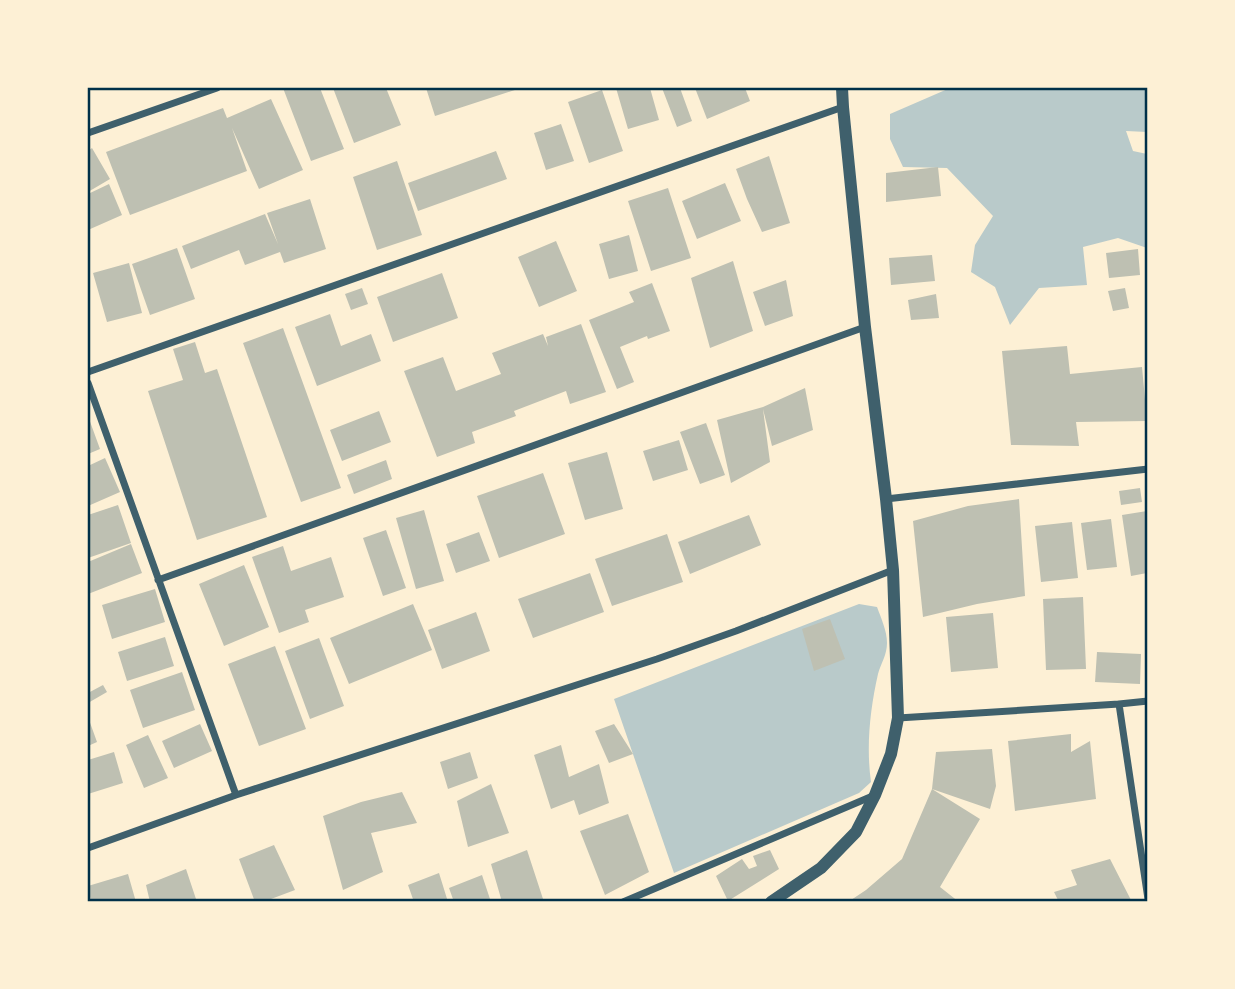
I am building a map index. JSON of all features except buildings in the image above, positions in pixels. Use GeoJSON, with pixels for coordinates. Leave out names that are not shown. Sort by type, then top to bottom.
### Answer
{"type":"FeatureCollection","features":[{"type":"Feature","properties":{"kind":"street"},"geometry":{"type":"LineString","coordinates":[[88,133],[217,88]]}},
{"type":"Feature","properties":{"kind":"street"},"geometry":{"type":"LineString","coordinates":[[771,901],[821,868],[856,832],[876,795],[891,754],[898,718],[892,570],[886,499],[865,327],[842,88]]}},
{"type":"Feature","properties":{"kind":"street"},"geometry":{"type":"LineString","coordinates":[[88,372],[843,107]]}},
{"type":"Feature","properties":{"kind":"street"},"geometry":{"type":"LineString","coordinates":[[158,580],[865,327]]}},
{"type":"Feature","properties":{"kind":"street"},"geometry":{"type":"LineString","coordinates":[[88,383],[236,795]]}},
{"type":"Feature","properties":{"kind":"street"},"geometry":{"type":"LineString","coordinates":[[886,499],[1147,469]]}},
{"type":"Feature","properties":{"kind":"street"},"geometry":{"type":"LineString","coordinates":[[88,848],[236,795],[657,659],[892,570]]}},
{"type":"Feature","properties":{"kind":"street"},"geometry":{"type":"LineString","coordinates":[[898,718],[1147,701]]}},
{"type":"Feature","properties":{"kind":"street"},"geometry":{"type":"LineString","coordinates":[[1119,704],[1147,899]]}},
{"type":"Feature","properties":{"kind":"street"},"geometry":{"type":"LineString","coordinates":[[623,901],[876,795]]}},
{"type":"Feature","properties":{"kind":"shaded area"},"geometry":{"type":"Polygon","coordinates":[[[950,88],[1147,88],[1147,132],[1126,131],[1133,151],[1147,154],[1147,248],[1118,238],[1083,247],[1087,285],[1039,288],[1010,325],[995,287],[971,272],[975,245],[993,216],[947,168],[903,167],[890,139],[890,114],[950,88]]]}},
{"type":"Feature","properties":{"kind":"shaded area"},"geometry":{"type":"Polygon","coordinates":[[[859,604],[877,607],[887,638],[871,714],[871,782],[859,793],[674,873],[614,699],[859,604]]]}}]}
